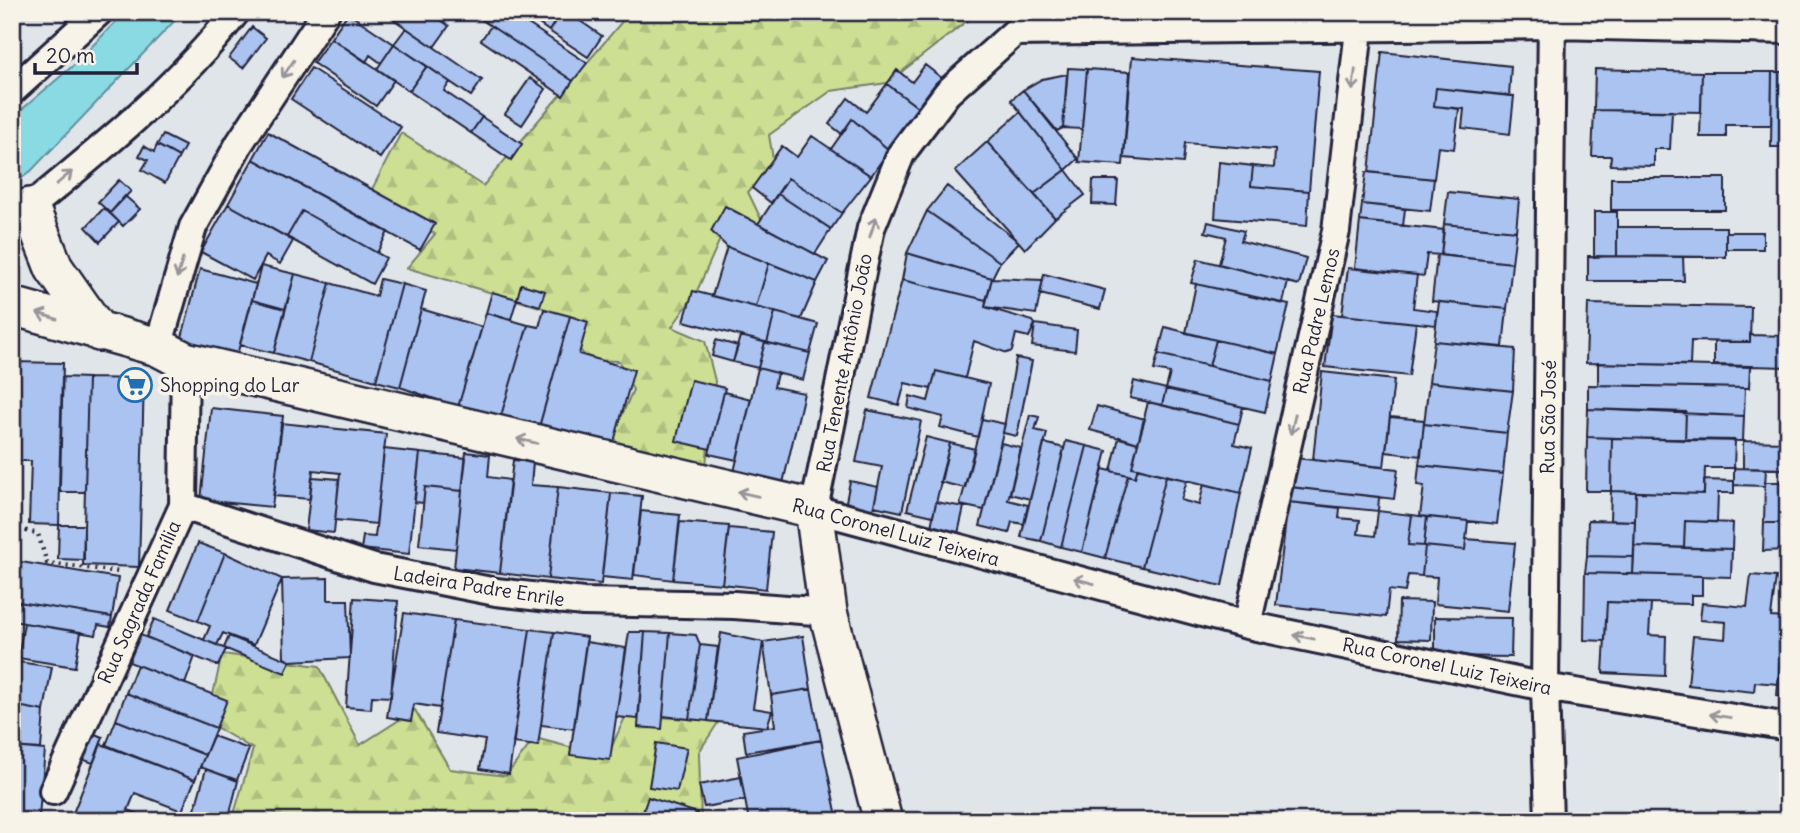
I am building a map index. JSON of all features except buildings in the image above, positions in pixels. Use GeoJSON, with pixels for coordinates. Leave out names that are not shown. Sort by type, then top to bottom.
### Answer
{"type":"FeatureCollection","features":[{"type":"Feature","properties":{"kind":"main road"},"geometry":{"type":"LineString","coordinates":[[21,214],[54,268],[99,332]]}},
{"type":"Feature","properties":{"kind":"main road","name":"Rua Coronel Luiz Teixeira"},"geometry":{"type":"LineString","coordinates":[[12,306],[171,354],[814,509]]}},
{"type":"Feature","properties":{"kind":"main road","name":"Rua Tenente Antônio João"},"geometry":{"type":"LineString","coordinates":[[814,509],[828,612],[883,821]]}},
{"type":"Feature","properties":{"kind":"street"},"geometry":{"type":"LineString","coordinates":[[12,91],[99,12]]}},
{"type":"Feature","properties":{"kind":"street"},"geometry":{"type":"LineString","coordinates":[[21,214],[173,85],[201,57],[236,12]]}},
{"type":"Feature","properties":{"kind":"street","name":"Rua Sagrada Família"},"geometry":{"type":"LineString","coordinates":[[53,791],[183,506],[171,354],[193,227],[239,144],[326,12]]}},
{"type":"Feature","properties":{"kind":"street"},"geometry":{"type":"LineString","coordinates":[[1014,22],[1552,19],[1788,30]]}},
{"type":"Feature","properties":{"kind":"street","name":"Rua São José"},"geometry":{"type":"LineString","coordinates":[[1549,821],[1545,687],[1552,19]]}},
{"type":"Feature","properties":{"kind":"street","name":"Rua Padre Lemos"},"geometry":{"type":"LineString","coordinates":[[1247,625],[1336,231],[1361,20]]}},
{"type":"Feature","properties":{"kind":"street","name":"Rua Tenente Antônio João"},"geometry":{"type":"LineString","coordinates":[[814,509],[871,229],[901,154],[947,93],[1014,22]]}},
{"type":"Feature","properties":{"kind":"street","name":"Ladeira Padre Enrile"},"geometry":{"type":"LineString","coordinates":[[183,506],[374,568],[496,592],[583,602],[734,605],[828,612]]}},
{"type":"Feature","properties":{"kind":"street","name":"Rua Coronel Luiz Teixeira"},"geometry":{"type":"LineString","coordinates":[[814,509],[1247,625],[1545,687],[1788,727]]}},
{"type":"Feature","properties":{"kind":"path"},"geometry":{"type":"LineString","coordinates":[[12,527],[38,534],[47,563],[126,572]]}},
{"type":"Feature","properties":{"kind":"green space"},"geometry":{"type":"Polygon","coordinates":[[[630,12],[968,12],[972,17],[887,83],[831,91],[769,135],[774,165],[748,192],[771,240],[721,237],[697,291],[672,327],[705,341],[715,381],[706,465],[610,442],[633,390],[619,361],[588,360],[550,310],[407,268],[435,234],[369,195],[401,133],[483,186],[630,12]]]}},
{"type":"Feature","properties":{"kind":"green space"},"geometry":{"type":"Polygon","coordinates":[[[222,654],[319,666],[360,745],[415,710],[450,769],[506,776],[535,738],[607,757],[626,715],[719,721],[699,752],[701,821],[232,821],[253,749],[207,722],[222,654]]]}},
{"type":"Feature","properties":{"kind":"water"},"geometry":{"type":"Polygon","coordinates":[[[125,12],[183,12],[32,170],[12,186],[12,118],[75,64],[125,12]]]}},
{"type":"Feature","properties":{"kind":"place","name":"Shopping do Lar"},"geometry":{"type":"Point","coordinates":[135,385]}}]}
